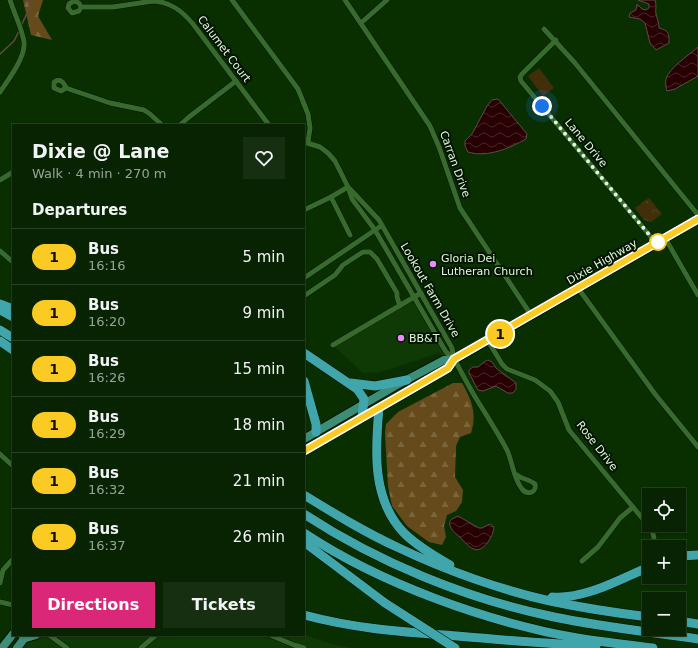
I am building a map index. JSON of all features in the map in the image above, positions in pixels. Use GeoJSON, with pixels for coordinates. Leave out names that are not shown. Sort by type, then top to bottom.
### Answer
{"type":"FeatureCollection","features":[{"type":"Feature","properties":{"kind":"highway"},"geometry":{"type":"LineString","coordinates":[[0,304],[12,309]]}},
{"type":"Feature","properties":{"kind":"highway"},"geometry":{"type":"LineString","coordinates":[[0,310],[12,316]]}},
{"type":"Feature","properties":{"kind":"highway"},"geometry":{"type":"LineString","coordinates":[[0,330],[12,337]]}},
{"type":"Feature","properties":{"kind":"highway"},"geometry":{"type":"LineString","coordinates":[[0,341],[12,349]]}},
{"type":"Feature","properties":{"kind":"highway"},"geometry":{"type":"LineString","coordinates":[[305,354],[357,388],[363,395],[364,404],[362,417]]}},
{"type":"Feature","properties":{"kind":"highway"},"geometry":{"type":"LineString","coordinates":[[349,382],[375,386],[407,380]]}},
{"type":"Feature","properties":{"kind":"highway"},"geometry":{"type":"LineString","coordinates":[[305,385],[316,424],[316,432]]}},
{"type":"Feature","properties":{"kind":"highway"},"geometry":{"type":"LineString","coordinates":[[379,408],[378,480],[380,490],[389,512],[397,524],[411,539],[464,574]]}},
{"type":"Feature","properties":{"kind":"highway"},"geometry":{"type":"LineString","coordinates":[[305,496],[355,526],[398,548],[464,574],[532,596],[588,608],[642,616]]}},
{"type":"Feature","properties":{"kind":"highway"},"geometry":{"type":"LineString","coordinates":[[305,515],[350,541],[401,567],[496,602],[547,616],[593,624],[698,638]]}},
{"type":"Feature","properties":{"kind":"highway"},"geometry":{"type":"LineString","coordinates":[[305,534],[365,568],[465,609],[528,627],[563,635],[653,648]]}},
{"type":"Feature","properties":{"kind":"highway"},"geometry":{"type":"LineString","coordinates":[[305,543],[385,603],[455,648]]}},
{"type":"Feature","properties":{"kind":"highway"},"geometry":{"type":"LineString","coordinates":[[686,555],[698,554]]}},
{"type":"Feature","properties":{"kind":"highway"},"geometry":{"type":"LineString","coordinates":[[532,596],[561,598],[577,596],[642,570]]}},
{"type":"Feature","properties":{"kind":"highway"},"geometry":{"type":"LineString","coordinates":[[305,615],[334,623],[377,630],[559,644],[649,648]]}},
{"type":"Feature","properties":{"kind":"highway"},"geometry":{"type":"LineString","coordinates":[[686,622],[698,624]]}},
{"type":"Feature","properties":{"kind":"main road","name":"Dixie Highway"},"geometry":{"type":"LineString","coordinates":[[305,438],[444,360],[454,359],[488,341],[698,218]]}},
{"type":"Feature","properties":{"kind":"main road","name":"Dixie Highway"},"geometry":{"type":"LineString","coordinates":[[305,450],[448,368],[454,359]]}},
{"type":"Feature","properties":{"kind":"main road"},"geometry":{"type":"LineString","coordinates":[[2,648],[12,635]]}},
{"type":"Feature","properties":{"kind":"main road"},"geometry":{"type":"LineString","coordinates":[[17,648],[25,637]]}},
{"type":"Feature","properties":{"kind":"street"},"geometry":{"type":"LineString","coordinates":[[0,92],[20,58],[24,47],[21,32],[10,0]]}},
{"type":"Feature","properties":{"kind":"street"},"geometry":{"type":"LineString","coordinates":[[232,0],[298,89],[308,114],[310,128],[306,142]]}},
{"type":"Feature","properties":{"kind":"street","name":"Carran Drive"},"geometry":{"type":"LineString","coordinates":[[345,0],[430,126],[435,135],[460,208],[531,316]]}},
{"type":"Feature","properties":{"kind":"street"},"geometry":{"type":"LineString","coordinates":[[361,24],[387,0]]}},
{"type":"Feature","properties":{"kind":"street","name":"Calumet Court"},"geometry":{"type":"LineString","coordinates":[[81,7],[113,7],[153,1],[159,1],[174,6],[184,13],[268,124]]}},
{"type":"Feature","properties":{"kind":"street"},"geometry":{"type":"LineString","coordinates":[[544,29],[556,40],[698,215]]}},
{"type":"Feature","properties":{"kind":"street","name":"Lane Drive"},"geometry":{"type":"LineString","coordinates":[[556,40],[522,74],[521,81],[597,171],[651,237],[655,244]]}},
{"type":"Feature","properties":{"kind":"street"},"geometry":{"type":"LineString","coordinates":[[181,124],[236,81]]}},
{"type":"Feature","properties":{"kind":"street"},"geometry":{"type":"LineString","coordinates":[[66,88],[110,103],[144,110],[161,124]]}},
{"type":"Feature","properties":{"kind":"street","name":"Lookout Farm Drive"},"geometry":{"type":"LineString","coordinates":[[306,142],[320,147],[330,156],[348,187],[360,202],[374,214],[452,348],[454,359]]}},
{"type":"Feature","properties":{"kind":"street"},"geometry":{"type":"LineString","coordinates":[[0,180],[12,173]]}},
{"type":"Feature","properties":{"kind":"street"},"geometry":{"type":"LineString","coordinates":[[305,210],[348,187]]}},
{"type":"Feature","properties":{"kind":"street","name":"Lookout Farm Drive"},"geometry":{"type":"LineString","coordinates":[[348,187],[352,200],[375,230],[413,298],[446,352],[454,359]]}},
{"type":"Feature","properties":{"kind":"street"},"geometry":{"type":"LineString","coordinates":[[331,197],[350,235]]}},
{"type":"Feature","properties":{"kind":"street"},"geometry":{"type":"LineString","coordinates":[[305,277],[381,226]]}},
{"type":"Feature","properties":{"kind":"street"},"geometry":{"type":"LineString","coordinates":[[665,238],[698,296]]}},
{"type":"Feature","properties":{"kind":"street"},"geometry":{"type":"LineString","coordinates":[[0,251],[12,261]]}},
{"type":"Feature","properties":{"kind":"street"},"geometry":{"type":"LineString","coordinates":[[305,295],[335,275],[349,261],[363,252],[370,252],[378,259],[397,293],[400,306]]}},
{"type":"Feature","properties":{"kind":"street"},"geometry":{"type":"LineString","coordinates":[[578,288],[655,394],[698,447]]}},
{"type":"Feature","properties":{"kind":"street"},"geometry":{"type":"LineString","coordinates":[[333,345],[421,293]]}},
{"type":"Feature","properties":{"kind":"street","name":"Rose Drive"},"geometry":{"type":"LineString","coordinates":[[488,341],[498,358],[507,369],[535,380],[550,391],[558,402],[569,430],[652,530],[654,538]]}},
{"type":"Feature","properties":{"kind":"street"},"geometry":{"type":"LineString","coordinates":[[454,359],[507,451],[514,474]]}},
{"type":"Feature","properties":{"kind":"street"},"geometry":{"type":"LineString","coordinates":[[0,454],[12,465]]}},
{"type":"Feature","properties":{"kind":"street"},"geometry":{"type":"LineString","coordinates":[[582,561],[598,547],[620,518],[633,507]]}},
{"type":"Feature","properties":{"kind":"street"},"geometry":{"type":"LineString","coordinates":[[0,583],[4,570],[12,560]]}},
{"type":"Feature","properties":{"kind":"street"},"geometry":{"type":"LineString","coordinates":[[0,602],[12,605]]}},
{"type":"Feature","properties":{"kind":"street"},"geometry":{"type":"LineString","coordinates":[[50,636],[67,648]]}},
{"type":"Feature","properties":{"kind":"street"},"geometry":{"type":"LineString","coordinates":[[141,648],[155,636]]}},
{"type":"Feature","properties":{"kind":"street"},"geometry":{"type":"LineString","coordinates":[[272,636],[304,648]]}},
{"type":"Feature","properties":{"kind":"shaded area"},"geometry":{"type":"Polygon","coordinates":[[[413,298],[446,352],[454,359],[444,360],[439,353],[381,372],[363,373],[333,345],[413,298]]]}},
{"type":"Feature","properties":{"kind":"shaded area"},"geometry":{"type":"Polygon","coordinates":[[[305,635],[336,645],[353,648],[17,648],[26,636],[305,635]]]}},
{"type":"Feature","properties":{"kind":"green space"},"geometry":{"type":"Polygon","coordinates":[[[23,0],[43,0],[38,16],[52,40],[31,35],[23,0]]]}},
{"type":"Feature","properties":{"kind":"green space"},"geometry":{"type":"Polygon","coordinates":[[[539,68],[554,88],[543,96],[528,76],[539,68]]]}},
{"type":"Feature","properties":{"kind":"green space"},"geometry":{"type":"Polygon","coordinates":[[[649,198],[662,214],[651,222],[644,220],[635,208],[649,198]]]}},
{"type":"Feature","properties":{"kind":"green space"},"geometry":{"type":"Polygon","coordinates":[[[453,383],[462,383],[471,401],[474,419],[471,433],[460,437],[456,446],[455,477],[463,490],[462,502],[456,511],[447,515],[444,526],[446,537],[442,545],[429,542],[407,526],[392,506],[388,486],[385,433],[386,424],[398,412],[453,383]]]}},
{"type":"Feature","properties":{"kind":"water"},"geometry":{"type":"Polygon","coordinates":[[[638,0],[655,0],[659,28],[667,31],[669,43],[656,50],[650,43],[645,23],[640,19],[629,17],[630,13],[636,10],[637,4],[642,9],[646,10],[649,8],[649,4],[638,0]]]}},
{"type":"Feature","properties":{"kind":"water"},"geometry":{"type":"Polygon","coordinates":[[[698,47],[698,76],[675,89],[667,91],[666,79],[671,70],[698,47]]]}},
{"type":"Feature","properties":{"kind":"water"},"geometry":{"type":"Polygon","coordinates":[[[498,99],[527,134],[526,139],[506,149],[490,153],[475,154],[468,152],[465,146],[465,141],[472,134],[487,106],[492,100],[498,99]]]}},
{"type":"Feature","properties":{"kind":"water"},"geometry":{"type":"Polygon","coordinates":[[[488,360],[516,383],[516,389],[513,393],[508,393],[496,386],[483,391],[478,390],[469,373],[469,370],[473,367],[478,367],[488,360]]]}},
{"type":"Feature","properties":{"kind":"water"},"geometry":{"type":"Polygon","coordinates":[[[458,516],[479,528],[490,524],[494,527],[491,537],[484,547],[477,550],[473,549],[455,533],[450,522],[458,516]]]}},
{"type":"Feature","properties":{"kind":"waterway"},"geometry":{"type":"LineString","coordinates":[[21,26],[29,9],[29,0]]}},
{"type":"Feature","properties":{"kind":"waterway"},"geometry":{"type":"LineString","coordinates":[[0,54],[14,41],[20,29]]}},
{"type":"Feature","properties":{"kind":"bus line","name":"1"},"geometry":{"type":"LineString","coordinates":[[305,450],[448,368],[454,359],[698,219]]}},
{"type":"Feature","properties":{"kind":"place","name":"Gloria Dei Lutheran Church"},"geometry":{"type":"Point","coordinates":[433,264]}},
{"type":"Feature","properties":{"kind":"place","name":"BB&T"},"geometry":{"type":"Point","coordinates":[401,338]}},
{"type":"Feature","properties":{"kind":"route"},"geometry":{"type":"LineString","coordinates":[[542,106],[597,171],[651,237],[655,244],[658,242]]}}]}
